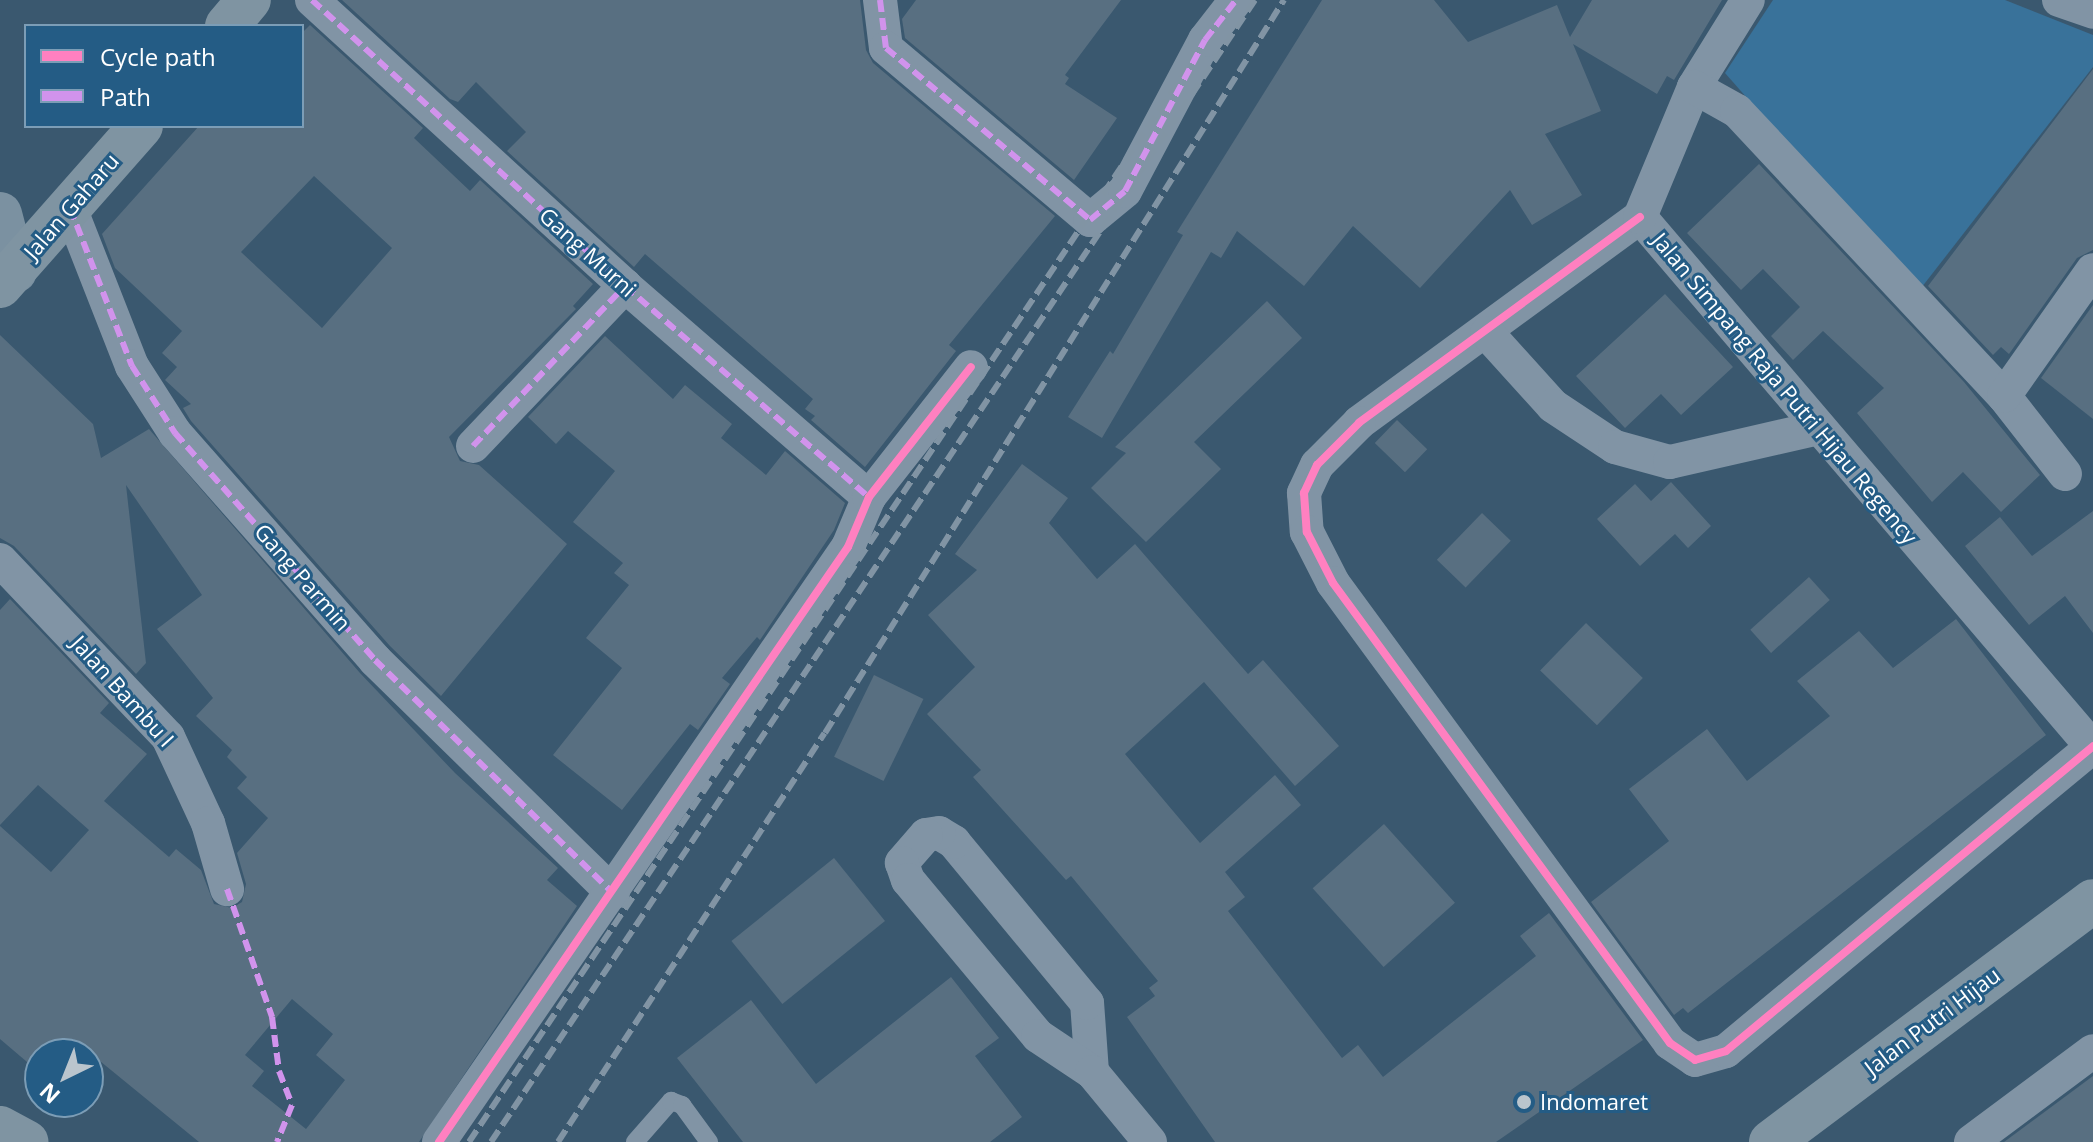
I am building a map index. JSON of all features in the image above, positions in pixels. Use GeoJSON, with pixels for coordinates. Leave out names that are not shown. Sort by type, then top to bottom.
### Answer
{"type":"FeatureCollection","features":[{"type":"Feature","properties":{"kind":"main road"},"geometry":{"type":"LineString","coordinates":[[229,24],[249,0]]}},
{"type":"Feature","properties":{"kind":"main road","name":"Jalan Gaharu"},"geometry":{"type":"LineString","coordinates":[[16,268],[139,128]]}},
{"type":"Feature","properties":{"kind":"main road","name":"Jalan Putri Hijau"},"geometry":{"type":"LineString","coordinates":[[1771,1142],[2093,901]]}},
{"type":"Feature","properties":{"kind":"main road"},"geometry":{"type":"LineString","coordinates":[[0,1128],[26,1142]]}},
{"type":"Feature","properties":{"kind":"street","name":"Gang Murni"},"geometry":{"type":"LineString","coordinates":[[312,0],[625,286],[869,497]]}},
{"type":"Feature","properties":{"kind":"street"},"geometry":{"type":"LineString","coordinates":[[880,0],[886,48],[1090,220],[1125,191],[1205,40],[1236,0]]}},
{"type":"Feature","properties":{"kind":"street","name":"Jalan Simpang Raja Putri Hijau Regency"},"geometry":{"type":"LineString","coordinates":[[1748,0],[1694,87],[1640,217],[2093,747]]}},
{"type":"Feature","properties":{"kind":"street"},"geometry":{"type":"LineString","coordinates":[[2059,0],[2093,12]]}},
{"type":"Feature","properties":{"kind":"street"},"geometry":{"type":"LineString","coordinates":[[1694,87],[1737,111],[2004,396],[2065,474]]}},
{"type":"Feature","properties":{"kind":"street","name":"Gang Parmin"},"geometry":{"type":"LineString","coordinates":[[69,209],[132,366],[175,433],[375,660],[613,893]]}},
{"type":"Feature","properties":{"kind":"street"},"geometry":{"type":"LineString","coordinates":[[0,214],[16,268]]}},
{"type":"Feature","properties":{"kind":"street"},"geometry":{"type":"LineString","coordinates":[[1640,217],[1487,333],[1359,423],[1317,465],[1304,493],[1307,532],[1333,583],[1670,1043],[1695,1060],[1726,1051],[2093,747]]}},
{"type":"Feature","properties":{"kind":"street"},"geometry":{"type":"LineString","coordinates":[[2004,396],[2093,270]]}},
{"type":"Feature","properties":{"kind":"street"},"geometry":{"type":"LineString","coordinates":[[473,446],[625,286]]}},
{"type":"Feature","properties":{"kind":"street"},"geometry":{"type":"LineString","coordinates":[[1487,333],[1553,406],[1615,447],[1670,462],[1819,428]]}},
{"type":"Feature","properties":{"kind":"street"},"geometry":{"type":"LineString","coordinates":[[439,1142],[848,547],[869,497],[971,367]]}},
{"type":"Feature","properties":{"kind":"street","name":"Jalan Bambu I"},"geometry":{"type":"LineString","coordinates":[[0,560],[168,737],[208,823],[227,889]]}},
{"type":"Feature","properties":{"kind":"street"},"geometry":{"type":"LineString","coordinates":[[1092,1072],[1087,1003],[954,842],[939,833],[926,835],[902,863],[908,880],[1038,1036],[1092,1072],[1150,1142]]}},
{"type":"Feature","properties":{"kind":"street"},"geometry":{"type":"LineString","coordinates":[[1971,1142],[2093,1051]]}},
{"type":"Feature","properties":{"kind":"lane"},"geometry":{"type":"LineString","coordinates":[[635,1142],[671,1101],[682,1105],[709,1142]]}},
{"type":"Feature","properties":{"kind":"shaded area"},"geometry":{"type":"Polygon","coordinates":[[[1773,0],[2005,0],[2093,35],[2093,67],[1918,292],[1725,73],[1773,0]]]}},
{"type":"Feature","properties":{"kind":"building"},"geometry":{"type":"Polygon","coordinates":[[[342,0],[860,0],[866,50],[873,63],[1055,216],[949,345],[956,351],[865,467],[811,420],[815,416],[805,409],[813,399],[645,254],[634,267],[507,151],[526,132],[476,82],[458,102],[450,99],[342,0]]]}},
{"type":"Feature","properties":{"kind":"building"},"geometry":{"type":"Polygon","coordinates":[[[916,0],[1121,0],[1065,75],[1069,78],[1065,84],[1117,118],[1074,180],[905,38],[902,19],[916,0]]]}},
{"type":"Feature","properties":{"kind":"building"},"geometry":{"type":"Polygon","coordinates":[[[1322,0],[1434,0],[1468,42],[1557,5],[1570,37],[1592,0],[1722,0],[1674,80],[1667,76],[1657,94],[1573,44],[1601,111],[1545,134],[1582,195],[1532,225],[1510,190],[1420,288],[1353,226],[1304,286],[1237,231],[1221,258],[1211,252],[1102,438],[1068,417],[1110,351],[1113,354],[1183,235],[1177,232],[1322,0]]]}},
{"type":"Feature","properties":{"kind":"building"},"geometry":{"type":"Polygon","coordinates":[[[310,25],[423,128],[414,138],[470,191],[480,180],[593,284],[573,306],[576,309],[449,437],[460,461],[479,465],[567,544],[441,696],[390,646],[191,421],[183,408],[191,404],[165,380],[177,367],[162,353],[182,331],[115,268],[102,234],[197,128],[304,128],[304,31],[310,25]],[[314,176],[241,252],[322,328],[392,248],[314,176]]]}},
{"type":"Feature","properties":{"kind":"building"},"geometry":{"type":"Polygon","coordinates":[[[2093,69],[2093,250],[2077,258],[2009,354],[2001,347],[1993,355],[1928,286],[2093,69]]]}},
{"type":"Feature","properties":{"kind":"building"},"geometry":{"type":"Polygon","coordinates":[[[1759,164],[1964,382],[2040,475],[2001,512],[1963,472],[1932,502],[1857,413],[1884,388],[1823,331],[1793,360],[1771,336],[1800,307],[1763,269],[1741,290],[1687,233],[1759,164]]]}},
{"type":"Feature","properties":{"kind":"building"},"geometry":{"type":"Polygon","coordinates":[[[1665,294],[1733,367],[1681,415],[1661,394],[1625,428],[1576,376],[1665,294]]]}},
{"type":"Feature","properties":{"kind":"building"},"geometry":{"type":"Polygon","coordinates":[[[1267,301],[1302,338],[1194,442],[1221,469],[1146,542],[1091,488],[1126,453],[1115,447],[1267,301]]]}},
{"type":"Feature","properties":{"kind":"building"},"geometry":{"type":"Polygon","coordinates":[[[2093,305],[2093,419],[2041,378],[2093,305]]]}},
{"type":"Feature","properties":{"kind":"building"},"geometry":{"type":"Polygon","coordinates":[[[0,335],[93,424],[101,458],[149,429],[360,673],[455,773],[558,868],[547,880],[577,906],[419,1142],[199,1142],[104,1064],[104,1038],[24,1038],[24,1059],[0,1039],[0,826],[51,872],[89,830],[38,785],[0,825],[0,610],[10,599],[109,703],[100,713],[147,754],[104,801],[169,857],[176,849],[201,870],[214,904],[232,908],[242,902],[246,884],[237,853],[268,818],[237,788],[247,777],[227,757],[232,750],[196,716],[213,698],[157,629],[202,595],[126,485],[146,663],[136,674],[14,546],[0,538],[0,335]],[[292,999],[245,1055],[264,1071],[252,1086],[306,1129],[345,1080],[316,1055],[333,1034],[292,999]]]}},
{"type":"Feature","properties":{"kind":"building"},"geometry":{"type":"Polygon","coordinates":[[[605,336],[673,399],[685,385],[732,424],[721,438],[766,475],[785,451],[845,503],[834,530],[760,640],[757,637],[722,678],[730,684],[698,730],[690,724],[622,810],[553,755],[622,668],[586,638],[629,585],[614,573],[623,563],[573,522],[615,471],[568,431],[556,444],[528,417],[605,336]]]}},
{"type":"Feature","properties":{"kind":"building"},"geometry":{"type":"Polygon","coordinates":[[[1397,420],[1427,449],[1405,472],[1375,443],[1397,420]]]}},
{"type":"Feature","properties":{"kind":"building"},"geometry":{"type":"Polygon","coordinates":[[[1022,464],[1068,498],[1049,523],[1097,579],[1135,544],[1248,674],[1263,660],[1339,746],[1295,786],[1204,682],[1125,754],[1200,843],[1275,775],[1301,805],[1225,872],[1245,897],[1228,911],[1342,1058],[1358,1045],[1383,1077],[1536,956],[1520,936],[1549,913],[1643,1040],[1496,1142],[1215,1142],[1127,1017],[1155,996],[1149,988],[1158,981],[1071,876],[1066,880],[973,777],[981,770],[927,714],[975,667],[928,615],[977,570],[955,554],[1022,464]]]}},
{"type":"Feature","properties":{"kind":"building"},"geometry":{"type":"Polygon","coordinates":[[[1671,482],[1711,526],[1688,548],[1675,534],[1640,566],[1597,519],[1635,484],[1651,501],[1671,482]]]}},
{"type":"Feature","properties":{"kind":"building"},"geometry":{"type":"Polygon","coordinates":[[[2093,511],[2093,633],[2065,596],[2029,625],[1965,546],[2000,517],[2032,556],[2093,511]]]}},
{"type":"Feature","properties":{"kind":"building"},"geometry":{"type":"Polygon","coordinates":[[[1482,513],[1511,541],[1466,588],[1437,560],[1482,513]]]}},
{"type":"Feature","properties":{"kind":"building"},"geometry":{"type":"Polygon","coordinates":[[[1809,577],[1830,600],[1771,653],[1750,630],[1809,577]]]}},
{"type":"Feature","properties":{"kind":"building"},"geometry":{"type":"Polygon","coordinates":[[[1956,619],[2046,735],[1688,1013],[1683,1008],[1674,1015],[1591,902],[1669,841],[1629,789],[1707,729],[1747,781],[1830,716],[1797,681],[1859,631],[1893,668],[1956,619]]]}},
{"type":"Feature","properties":{"kind":"building"},"geometry":{"type":"Polygon","coordinates":[[[1586,623],[1643,678],[1597,725],[1540,670],[1586,623]]]}},
{"type":"Feature","properties":{"kind":"building"},"geometry":{"type":"Polygon","coordinates":[[[874,675],[923,699],[884,781],[834,757],[874,675]]]}},
{"type":"Feature","properties":{"kind":"building"},"geometry":{"type":"Polygon","coordinates":[[[1384,824],[1455,903],[1384,967],[1313,888],[1384,824]]]}},
{"type":"Feature","properties":{"kind":"building"},"geometry":{"type":"Polygon","coordinates":[[[834,858],[885,921],[782,1004],[731,941],[834,858]]]}},
{"type":"Feature","properties":{"kind":"building"},"geometry":{"type":"Polygon","coordinates":[[[951,977],[999,1038],[975,1056],[1022,1117],[990,1142],[743,1142],[677,1058],[751,1000],[816,1084],[951,977]]]}},
{"type":"Feature","properties":{"kind":"building"},"geometry":{"type":"Polygon","coordinates":[[[2093,1076],[2093,1142],[2004,1142],[2093,1076]]]}},
{"type":"Feature","properties":{"kind":"railway"},"geometry":{"type":"LineString","coordinates":[[469,1142],[1233,0]]}},
{"type":"Feature","properties":{"kind":"railway"},"geometry":{"type":"LineString","coordinates":[[491,1142],[1255,0]]}},
{"type":"Feature","properties":{"kind":"railway"},"geometry":{"type":"LineString","coordinates":[[558,1142],[825,733],[1284,0]]}},
{"type":"Feature","properties":{"kind":"marked path"},"geometry":{"type":"LineString","coordinates":[[312,0],[625,286],[869,497]]}},
{"type":"Feature","properties":{"kind":"marked path"},"geometry":{"type":"LineString","coordinates":[[880,0],[886,48],[1090,220],[1125,191],[1205,40],[1236,0]]}},
{"type":"Feature","properties":{"kind":"marked path"},"geometry":{"type":"LineString","coordinates":[[70,208],[132,366],[175,433],[375,660],[613,893]]}},
{"type":"Feature","properties":{"kind":"marked path"},"geometry":{"type":"LineString","coordinates":[[473,446],[625,286]]}},
{"type":"Feature","properties":{"kind":"marked path"},"geometry":{"type":"LineString","coordinates":[[227,889],[272,1017],[279,1071],[292,1105],[277,1142]]}},
{"type":"Feature","properties":{"kind":"cycle path"},"geometry":{"type":"LineString","coordinates":[[1640,217],[1359,423],[1317,465],[1304,493],[1307,532],[1333,583],[1670,1043],[1695,1060],[1726,1051],[2093,746]]}},
{"type":"Feature","properties":{"kind":"cycle path"},"geometry":{"type":"LineString","coordinates":[[439,1142],[848,547],[869,497],[971,367]]}},
{"type":"Feature","properties":{"kind":"place","name":"Indomaret"},"geometry":{"type":"Point","coordinates":[1524,1102]}}]}
